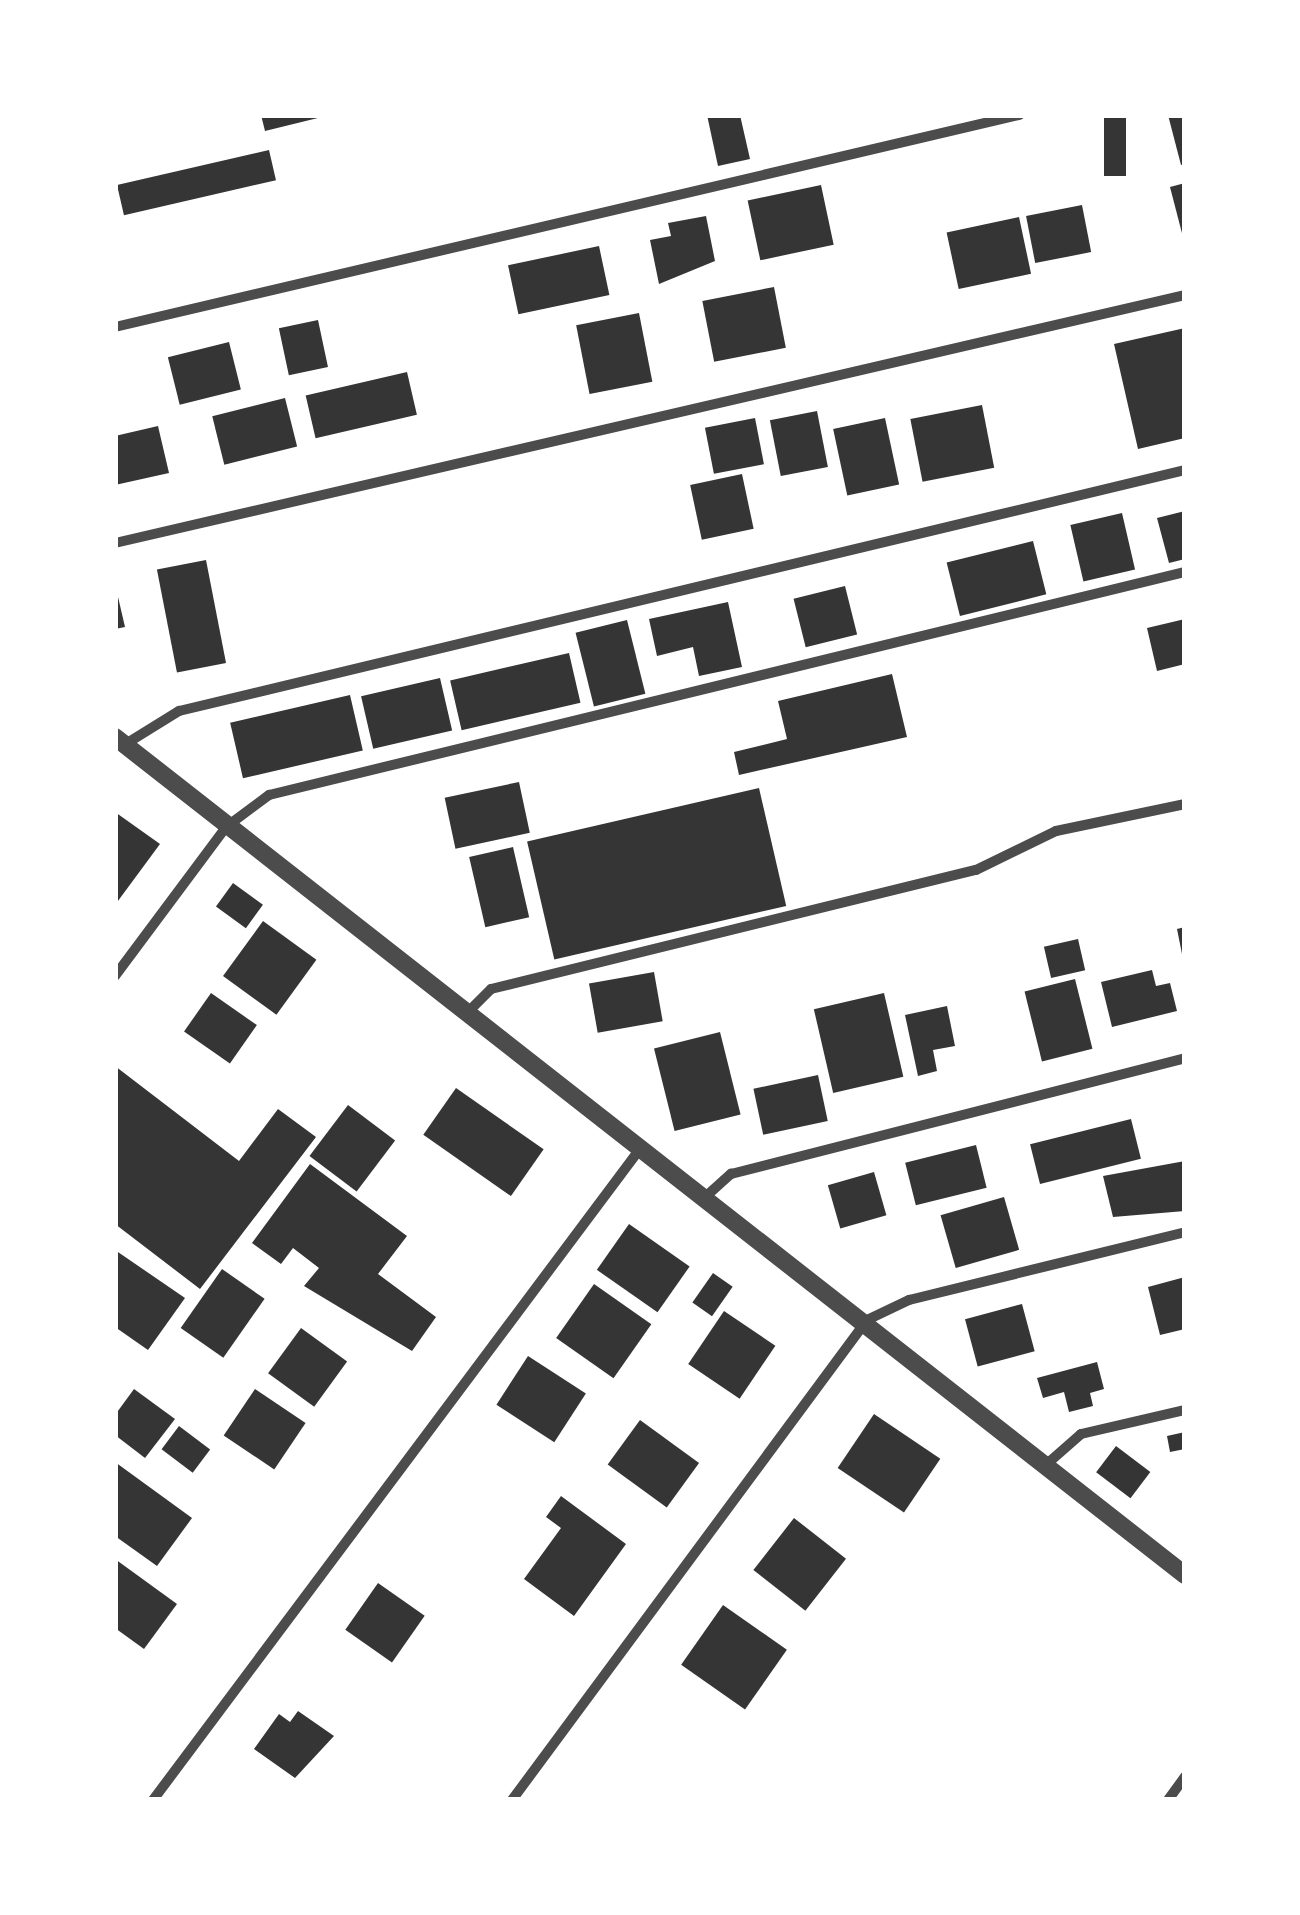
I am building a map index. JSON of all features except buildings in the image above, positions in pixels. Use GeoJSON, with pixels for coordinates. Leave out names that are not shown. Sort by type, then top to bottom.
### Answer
{"type":"FeatureCollection","features":[{"type":"Feature","properties":{"kind":"street"},"geometry":{"type":"LineString","coordinates":[[115,327],[1020,115]]}},
{"type":"Feature","properties":{"kind":"street"},"geometry":{"type":"LineString","coordinates":[[115,543],[1185,295]]}},
{"type":"Feature","properties":{"kind":"street"},"geometry":{"type":"LineString","coordinates":[[1185,470],[178,711],[120,741],[703,1199],[866,1320],[1185,1575]]}},
{"type":"Feature","properties":{"kind":"street"},"geometry":{"type":"LineString","coordinates":[[115,976],[226,827],[269,795],[1185,572]]}},
{"type":"Feature","properties":{"kind":"street"},"geometry":{"type":"LineString","coordinates":[[466,1014],[491,989],[976,870],[1056,832],[1185,804]]}},
{"type":"Feature","properties":{"kind":"street"},"geometry":{"type":"LineString","coordinates":[[703,1199],[731,1174],[1185,1058]]}},
{"type":"Feature","properties":{"kind":"street"},"geometry":{"type":"LineString","coordinates":[[153,1800],[640,1150]]}},
{"type":"Feature","properties":{"kind":"street"},"geometry":{"type":"LineString","coordinates":[[512,1800],[866,1320],[910,1300],[1185,1232]]}},
{"type":"Feature","properties":{"kind":"street"},"geometry":{"type":"LineString","coordinates":[[1048,1463],[1082,1434],[1185,1410]]}},
{"type":"Feature","properties":{"kind":"street"},"geometry":{"type":"LineString","coordinates":[[1168,1800],[1185,1777]]}}]}
